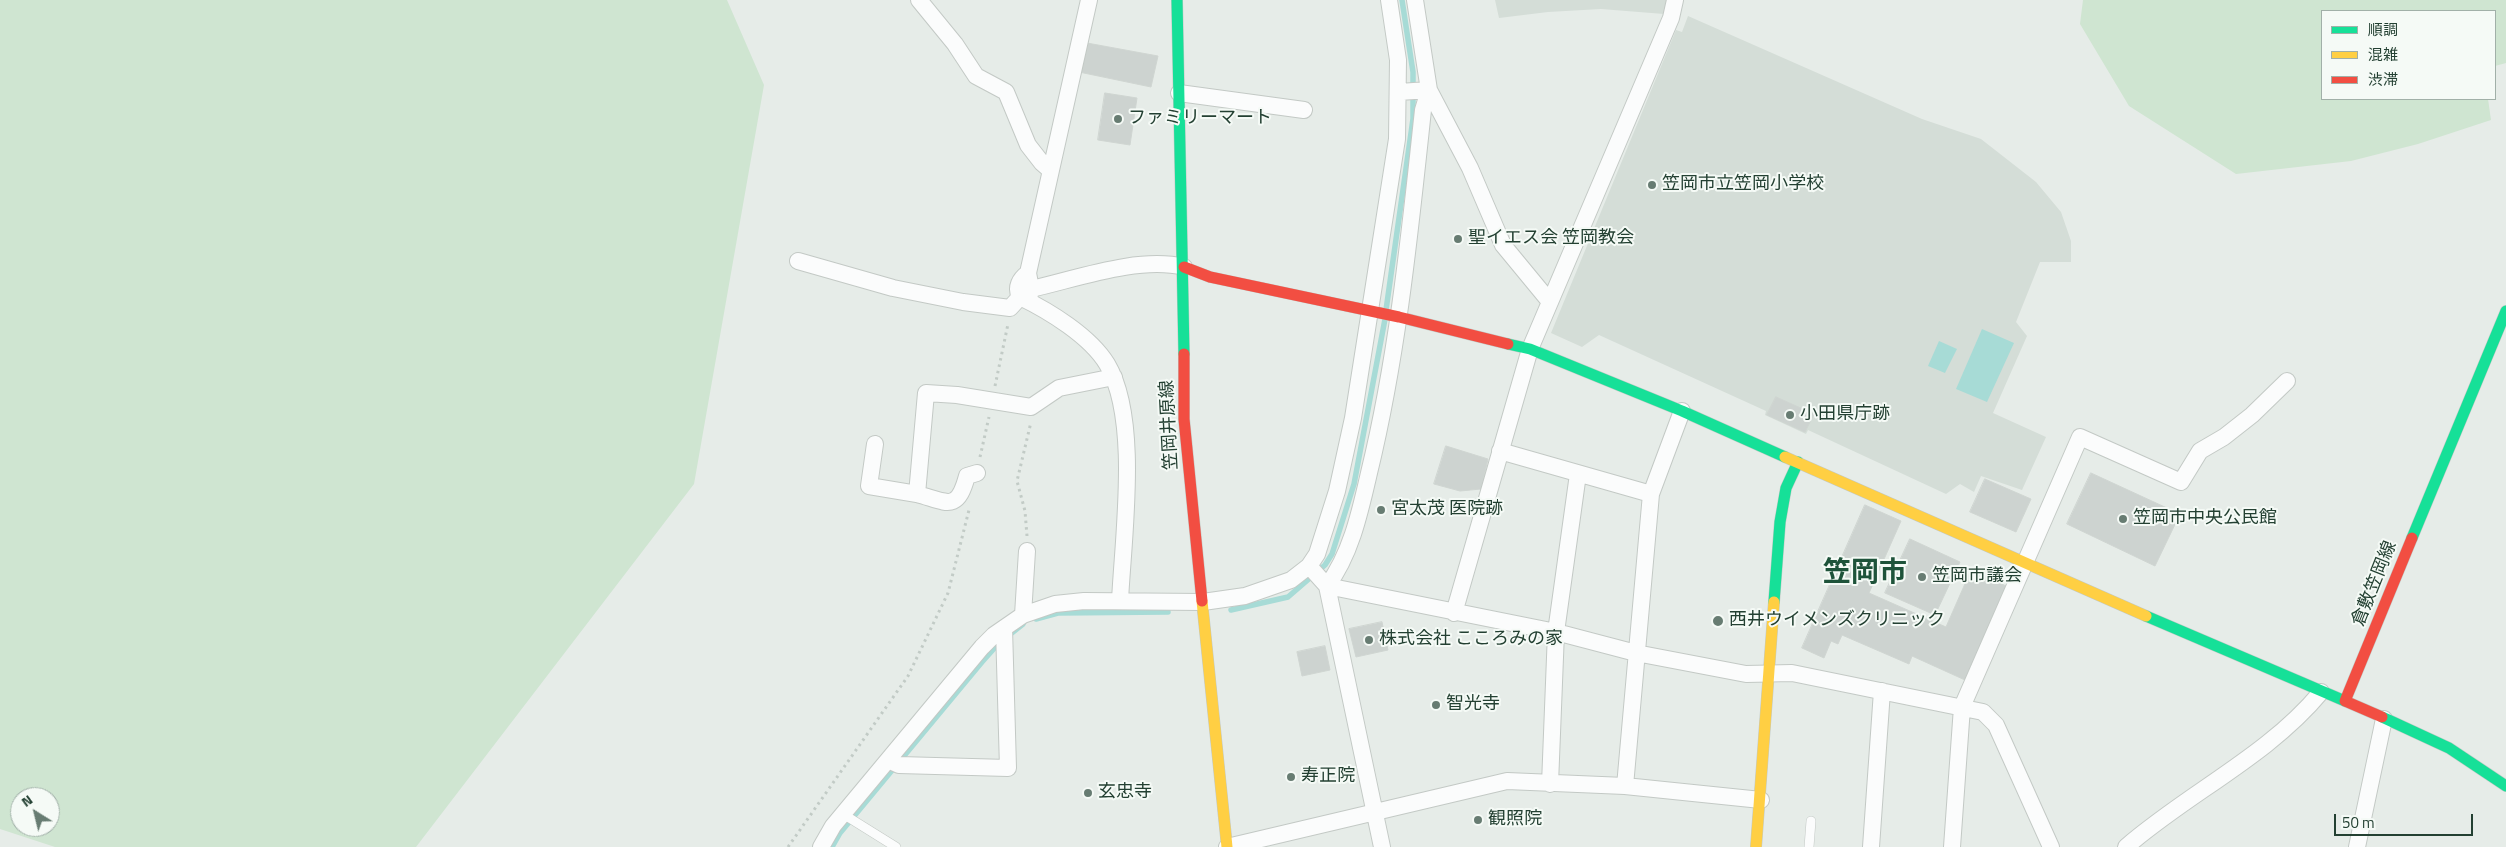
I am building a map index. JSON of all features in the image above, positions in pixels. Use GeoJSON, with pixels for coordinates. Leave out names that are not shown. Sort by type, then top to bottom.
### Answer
{"type":"FeatureCollection","features":[{"type":"Feature","properties":{"kind":"street"},"geometry":{"type":"LineString","coordinates":[[919,0],[955,44],[976,76],[1006,92],[1028,145],[1050,170]]}},
{"type":"Feature","properties":{"kind":"street"},"geometry":{"type":"LineString","coordinates":[[1023,299],[1089,0]]}},
{"type":"Feature","properties":{"kind":"street","name":"笠岡井原線"},"geometry":{"type":"LineString","coordinates":[[1177,0],[1184,267],[1184,419],[1227,847]]}},
{"type":"Feature","properties":{"kind":"street"},"geometry":{"type":"LineString","coordinates":[[1382,847],[1317,575],[1317,554],[1349,494],[1367,421],[1373,312],[1423,110],[1398,60],[1389,0]]}},
{"type":"Feature","properties":{"kind":"street"},"geometry":{"type":"LineString","coordinates":[[822,847],[826,837],[848,817],[982,647],[1005,638],[1023,615],[1055,604],[1120,601],[1203,602],[1245,596],[1291,580],[1339,570],[1349,494],[1395,316],[1401,201],[1397,139],[1413,91],[1415,0]]}},
{"type":"Feature","properties":{"kind":"street"},"geometry":{"type":"LineString","coordinates":[[1454,613],[1530,349],[1671,18],[1675,0]]}},
{"type":"Feature","properties":{"kind":"street"},"geometry":{"type":"LineString","coordinates":[[1413,91],[1470,168],[1503,245],[1550,302]]}},
{"type":"Feature","properties":{"kind":"street"},"geometry":{"type":"LineString","coordinates":[[1179,93],[1304,110]]}},
{"type":"Feature","properties":{"kind":"street"},"geometry":{"type":"LineString","coordinates":[[798,261],[893,288],[963,302],[1023,299],[1124,268],[1171,264],[1210,277],[1395,316],[1530,349],[1682,410],[2025,564],[2384,718],[2459,753],[2491,773],[2506,786]]}},
{"type":"Feature","properties":{"kind":"street"},"geometry":{"type":"LineString","coordinates":[[1023,299],[1048,310],[1095,348],[1106,362],[1114,377],[1122,402],[1126,451],[1120,601]]}},
{"type":"Feature","properties":{"kind":"street","name":"倉敷笠岡線"},"geometry":{"type":"LineString","coordinates":[[2345,701],[2506,312]]}},
{"type":"Feature","properties":{"kind":"street"},"geometry":{"type":"LineString","coordinates":[[917,494],[926,393],[957,394],[1031,408],[1059,388],[1114,377]]}},
{"type":"Feature","properties":{"kind":"street"},"geometry":{"type":"LineString","coordinates":[[1952,847],[1962,707],[2080,437],[2181,482],[2200,451],[2224,437],[2252,415],[2287,381]]}},
{"type":"Feature","properties":{"kind":"street"},"geometry":{"type":"LineString","coordinates":[[1625,786],[1651,494],[1682,410]]}},
{"type":"Feature","properties":{"kind":"street"},"geometry":{"type":"LineString","coordinates":[[875,444],[868,486],[917,494],[948,502],[957,500],[962,495],[967,476],[977,473]]}},
{"type":"Feature","properties":{"kind":"street"},"geometry":{"type":"LineString","coordinates":[[1500,451],[1651,494]]}},
{"type":"Feature","properties":{"kind":"street"},"geometry":{"type":"LineString","coordinates":[[1756,847],[1761,800],[1768,674],[1780,522],[1786,488],[1798,462]]}},
{"type":"Feature","properties":{"kind":"street"},"geometry":{"type":"LineString","coordinates":[[1550,784],[1556,632],[1578,474]]}},
{"type":"Feature","properties":{"kind":"street"},"geometry":{"type":"LineString","coordinates":[[1023,615],[1027,551]]}},
{"type":"Feature","properties":{"kind":"street"},"geometry":{"type":"LineString","coordinates":[[1317,575],[1454,613],[1556,632],[1636,653],[1746,674],[1792,673],[1983,712],[1996,725],[2051,847]]}},
{"type":"Feature","properties":{"kind":"street"},"geometry":{"type":"LineString","coordinates":[[892,762],[1008,768],[1005,638]]}},
{"type":"Feature","properties":{"kind":"street"},"geometry":{"type":"LineString","coordinates":[[1871,847],[1882,692]]}},
{"type":"Feature","properties":{"kind":"street"},"geometry":{"type":"LineString","coordinates":[[2126,847],[2150,825],[2286,729],[2321,692]]}},
{"type":"Feature","properties":{"kind":"street"},"geometry":{"type":"LineString","coordinates":[[2357,847],[2384,718]]}},
{"type":"Feature","properties":{"kind":"street"},"geometry":{"type":"LineString","coordinates":[[1227,847],[1507,780],[1550,784],[1625,786],[1761,800]]}},
{"type":"Feature","properties":{"kind":"lane"},"geometry":{"type":"LineString","coordinates":[[848,817],[896,847]]}},
{"type":"Feature","properties":{"kind":"lane"},"geometry":{"type":"LineString","coordinates":[[1808,847],[1811,821]]}},
{"type":"Feature","properties":{"kind":"path"},"geometry":{"type":"LineString","coordinates":[[977,473],[992,400],[1023,299]]}},
{"type":"Feature","properties":{"kind":"path"},"geometry":{"type":"LineString","coordinates":[[1027,551],[1025,511],[1017,481],[1032,416],[1031,408]]}},
{"type":"Feature","properties":{"kind":"path"},"geometry":{"type":"LineString","coordinates":[[788,847],[908,676],[948,593],[970,508]]}},
{"type":"Feature","properties":{"kind":"shaded area"},"geometry":{"type":"Polygon","coordinates":[[[1495,0],[1667,0],[1664,14],[1601,9],[1548,12],[1499,18],[1495,0]]]}},
{"type":"Feature","properties":{"kind":"shaded area"},"geometry":{"type":"Polygon","coordinates":[[[1688,16],[1922,119],[1981,139],[2036,182],[2061,212],[2071,241],[2071,262],[2040,262],[2016,322],[2027,336],[1993,413],[2046,437],[2022,490],[1981,476],[1974,492],[1960,484],[1946,494],[1808,430],[1806,434],[1765,415],[1766,411],[1599,335],[1582,347],[1551,333],[1676,30],[1682,32],[1688,16]]]}},
{"type":"Feature","properties":{"kind":"green space"},"geometry":{"type":"Polygon","coordinates":[[[0,0],[727,0],[764,85],[694,484],[416,847],[55,847],[24,837],[60,837],[60,787],[10,787],[10,832],[0,829],[0,0]]]}},
{"type":"Feature","properties":{"kind":"green space"},"geometry":{"type":"Polygon","coordinates":[[[2083,0],[2506,0],[2506,63],[2496,66],[2496,10],[2321,10],[2321,100],[2488,100],[2491,120],[2418,144],[2351,161],[2236,174],[2129,106],[2080,24],[2083,0]]]}},
{"type":"Feature","properties":{"kind":"water"},"geometry":{"type":"Polygon","coordinates":[[[1982,329],[2014,343],[1987,402],[1956,389],[1982,329]]]}},
{"type":"Feature","properties":{"kind":"water"},"geometry":{"type":"Polygon","coordinates":[[[1939,341],[1957,349],[1945,373],[1928,366],[1939,341]]]}},
{"type":"Feature","properties":{"kind":"building"},"geometry":{"type":"Polygon","coordinates":[[[1087,43],[1158,56],[1151,87],[1079,72],[1087,43]]]}},
{"type":"Feature","properties":{"kind":"building"},"geometry":{"type":"Polygon","coordinates":[[[1105,93],[1137,98],[1130,145],[1098,140],[1105,93]]]}},
{"type":"Feature","properties":{"kind":"building","name":"小田県庁跡"},"geometry":{"type":"Polygon","coordinates":[[[1776,397],[1814,414],[1805,432],[1767,415],[1776,397]]]}},
{"type":"Feature","properties":{"kind":"building"},"geometry":{"type":"Polygon","coordinates":[[[1446,446],[1488,459],[1481,489],[1460,491],[1434,484],[1446,446]]]}},
{"type":"Feature","properties":{"kind":"building","name":"笠岡市中央公民館"},"geometry":{"type":"Polygon","coordinates":[[[2091,473],[2180,514],[2155,566],[2067,524],[2091,473]]]}},
{"type":"Feature","properties":{"kind":"building"},"geometry":{"type":"Polygon","coordinates":[[[1985,479],[2031,499],[2016,532],[1970,512],[1985,479]]]}},
{"type":"Feature","properties":{"kind":"building"},"geometry":{"type":"Polygon","coordinates":[[[1865,505],[1901,521],[1869,593],[1946,627],[1971,570],[2006,586],[1965,680],[1912,656],[1909,664],[1842,635],[1838,644],[1831,641],[1824,658],[1802,648],[1865,505]]]}},
{"type":"Feature","properties":{"kind":"building","name":"笠岡市議会"},"geometry":{"type":"Polygon","coordinates":[[[1910,539],[1960,562],[1935,615],[1885,593],[1910,539]]]}},
{"type":"Feature","properties":{"kind":"building","name":"株式会社 こころみの家"},"geometry":{"type":"Polygon","coordinates":[[[1382,622],[1388,650],[1356,657],[1349,629],[1382,622]]]}},
{"type":"Feature","properties":{"kind":"building"},"geometry":{"type":"Polygon","coordinates":[[[1325,646],[1330,670],[1302,676],[1297,652],[1325,646]]]}},
{"type":"Feature","properties":{"kind":"waterway"},"geometry":{"type":"LineString","coordinates":[[1386,310],[1413,119],[1413,72],[1402,0]]}},
{"type":"Feature","properties":{"kind":"waterway"},"geometry":{"type":"LineString","coordinates":[[1231,610],[1288,597],[1325,565],[1332,554],[1354,484],[1385,319]]}},
{"type":"Feature","properties":{"kind":"waterway"},"geometry":{"type":"LineString","coordinates":[[1036,619],[1058,613],[1168,612]]}},
{"type":"Feature","properties":{"kind":"waterway"},"geometry":{"type":"LineString","coordinates":[[832,847],[840,833],[982,662],[999,643],[1023,624]]}},
{"type":"Feature","properties":{"kind":"traffic: fast"},"geometry":{"type":"LineString","coordinates":[[1177,0],[1184,354]]}},
{"type":"Feature","properties":{"kind":"traffic: fast"},"geometry":{"type":"LineString","coordinates":[[2412,538],[2506,311]]}},
{"type":"Feature","properties":{"kind":"traffic: fast"},"geometry":{"type":"LineString","coordinates":[[1508,344],[1530,349],[1682,411],[1785,457]]}},
{"type":"Feature","properties":{"kind":"traffic: fast"},"geometry":{"type":"LineString","coordinates":[[1774,602],[1780,522],[1786,488],[1798,462]]}},
{"type":"Feature","properties":{"kind":"traffic: fast"},"geometry":{"type":"LineString","coordinates":[[2146,616],[2345,701]]}},
{"type":"Feature","properties":{"kind":"traffic: fast"},"geometry":{"type":"LineString","coordinates":[[2382,717],[2449,748],[2506,786]]}},
{"type":"Feature","properties":{"kind":"traffic: slow"},"geometry":{"type":"LineString","coordinates":[[1785,457],[2146,616]]}},
{"type":"Feature","properties":{"kind":"traffic: slow"},"geometry":{"type":"LineString","coordinates":[[1202,601],[1227,847]]}},
{"type":"Feature","properties":{"kind":"traffic: slow"},"geometry":{"type":"LineString","coordinates":[[1756,847],[1774,602]]}},
{"type":"Feature","properties":{"kind":"traffic: jam"},"geometry":{"type":"LineString","coordinates":[[1184,267],[1210,277],[1399,317],[1508,344]]}},
{"type":"Feature","properties":{"kind":"traffic: jam"},"geometry":{"type":"LineString","coordinates":[[1184,354],[1184,419],[1202,601]]}},
{"type":"Feature","properties":{"kind":"traffic: jam"},"geometry":{"type":"LineString","coordinates":[[2382,717],[2345,701],[2412,538]]}},
{"type":"Feature","properties":{"kind":"place","name":"ファミリーマート"},"geometry":{"type":"Point","coordinates":[1118,119]}},
{"type":"Feature","properties":{"kind":"place","name":"笠岡市立笠岡小学校"},"geometry":{"type":"Point","coordinates":[1652,185]}},
{"type":"Feature","properties":{"kind":"place","name":"聖イエス会 笠岡教会"},"geometry":{"type":"Point","coordinates":[1458,239]}},
{"type":"Feature","properties":{"kind":"place","name":"小田県庁跡"},"geometry":{"type":"Point","coordinates":[1790,415]}},
{"type":"Feature","properties":{"kind":"place","name":"宮太茂 医院跡"},"geometry":{"type":"Point","coordinates":[1381,510]}},
{"type":"Feature","properties":{"kind":"place","name":"笠岡市中央公民館"},"geometry":{"type":"Point","coordinates":[2123,519]}},
{"type":"Feature","properties":{"kind":"place","name":"笠岡市議会"},"geometry":{"type":"Point","coordinates":[1922,577]}},
{"type":"Feature","properties":{"kind":"place","name":"西井ウイメンズクリニック"},"geometry":{"type":"Point","coordinates":[1718,621]}},
{"type":"Feature","properties":{"kind":"place","name":"株式会社 こころみの家"},"geometry":{"type":"Point","coordinates":[1369,640]}},
{"type":"Feature","properties":{"kind":"place","name":"智光寺"},"geometry":{"type":"Point","coordinates":[1436,705]}},
{"type":"Feature","properties":{"kind":"place","name":"寿正院"},"geometry":{"type":"Point","coordinates":[1291,777]}},
{"type":"Feature","properties":{"kind":"place","name":"玄忠寺"},"geometry":{"type":"Point","coordinates":[1088,793]}},
{"type":"Feature","properties":{"kind":"place","name":"観照院"},"geometry":{"type":"Point","coordinates":[1478,820]}},
{"type":"Feature","properties":{"kind":"district","name":"笠岡市"},"geometry":{"type":"Point","coordinates":[1865,574]}}]}
